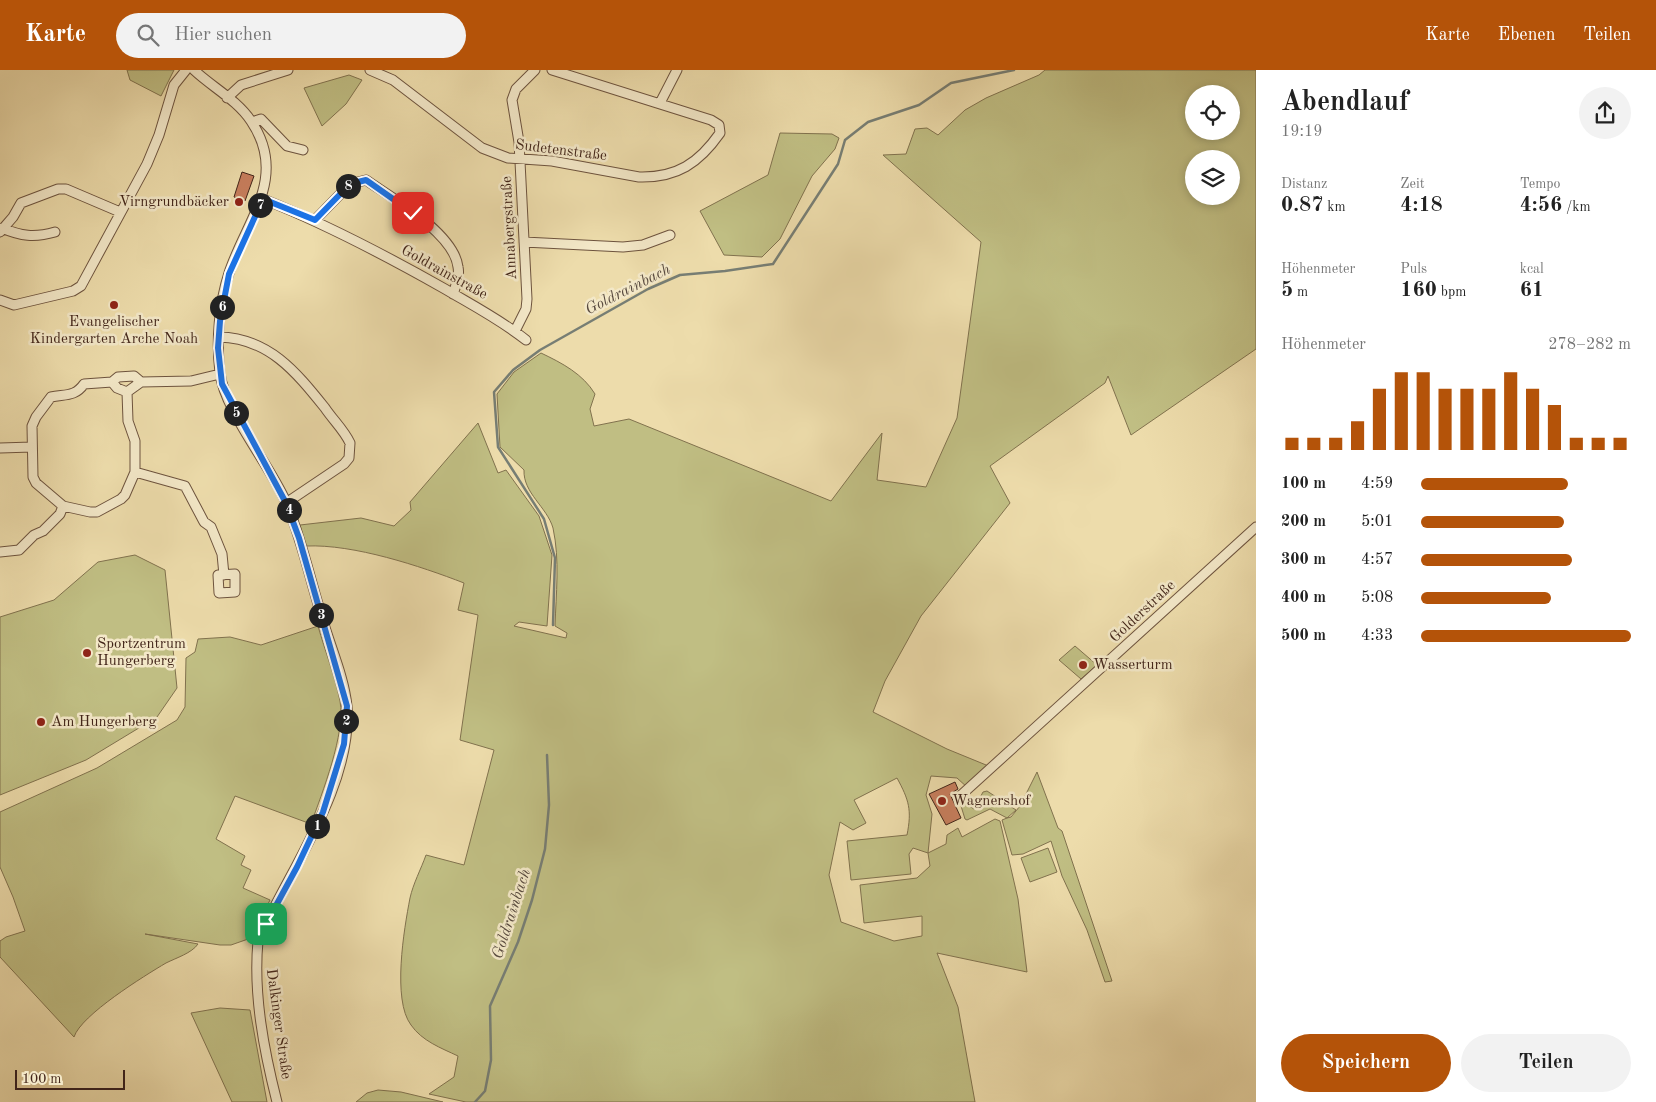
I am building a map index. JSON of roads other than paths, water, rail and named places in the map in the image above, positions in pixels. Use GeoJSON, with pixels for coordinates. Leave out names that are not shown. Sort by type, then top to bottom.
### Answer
{"type":"FeatureCollection","features":[{"type":"Feature","properties":{"kind":"street"},"geometry":{"type":"LineString","coordinates":[[1,301],[14,305],[73,291],[81,286],[147,164],[159,135],[174,86],[186,70]]}},
{"type":"Feature","properties":{"kind":"street","name":"Dalkinger Straße"},"geometry":{"type":"LineString","coordinates":[[194,70],[228,98],[252,122],[264,152],[266,183],[263,199],[229,274],[219,337],[220,374],[222,384],[242,426],[275,478],[286,503],[299,538],[347,706],[344,744],[323,812],[258,941],[256,963],[261,1021],[276,1102]]}},
{"type":"Feature","properties":{"kind":"street"},"geometry":{"type":"LineString","coordinates":[[228,98],[242,85],[288,70]]}},
{"type":"Feature","properties":{"kind":"street","name":"Sudetenstraße"},"geometry":{"type":"LineString","coordinates":[[370,70],[393,80],[462,136],[482,148],[508,158],[552,160],[639,177],[653,178],[674,173],[706,153],[720,133],[718,125],[711,120],[660,103]]}},
{"type":"Feature","properties":{"kind":"street","name":"Annabergstraße"},"geometry":{"type":"LineString","coordinates":[[515,331],[526,309],[527,300],[520,159],[512,100],[516,89],[535,70]]}},
{"type":"Feature","properties":{"kind":"street"},"geometry":{"type":"LineString","coordinates":[[552,70],[660,103],[677,70]]}},
{"type":"Feature","properties":{"kind":"street"},"geometry":{"type":"LineString","coordinates":[[252,122],[261,119],[287,146],[303,150]]}},
{"type":"Feature","properties":{"kind":"street"},"geometry":{"type":"LineString","coordinates":[[315,220],[350,184],[366,180],[421,218],[448,245],[455,256],[458,267],[458,281],[454,294]]}},
{"type":"Feature","properties":{"kind":"street"},"geometry":{"type":"LineString","coordinates":[[54,232],[26,237],[1,230],[14,217],[21,203],[58,189],[74,191],[120,212]]}},
{"type":"Feature","properties":{"kind":"street","name":"Goldrainstraße"},"geometry":{"type":"LineString","coordinates":[[263,199],[315,220],[454,294],[515,331],[526,340]]}},
{"type":"Feature","properties":{"kind":"street"},"geometry":{"type":"LineString","coordinates":[[524,242],[622,247],[644,245],[670,236]]}},
{"type":"Feature","properties":{"kind":"street"},"geometry":{"type":"LineString","coordinates":[[219,337],[228,337],[276,355],[304,383],[350,443],[349,458],[344,464],[286,503]]}},
{"type":"Feature","properties":{"kind":"street"},"geometry":{"type":"LineString","coordinates":[[127,392],[141,382],[191,381],[220,374]]}},
{"type":"Feature","properties":{"kind":"street"},"geometry":{"type":"LineString","coordinates":[[127,392],[128,421],[135,441],[135,472],[125,495],[97,512],[63,506],[36,484],[32,471],[32,426],[36,417],[51,397],[74,394],[84,384],[112,382],[118,376],[134,376],[141,382]]}},
{"type":"Feature","properties":{"kind":"street"},"geometry":{"type":"LineString","coordinates":[[112,382],[117,388],[127,392]]}},
{"type":"Feature","properties":{"kind":"street"},"geometry":{"type":"LineString","coordinates":[[0,448],[32,447]]}},
{"type":"Feature","properties":{"kind":"street"},"geometry":{"type":"LineString","coordinates":[[135,472],[185,486],[204,522],[210,527],[222,554],[224,574]]}},
{"type":"Feature","properties":{"kind":"street"},"geometry":{"type":"LineString","coordinates":[[0,552],[20,550],[34,535],[43,530],[60,514],[63,506]]}},
{"type":"Feature","properties":{"kind":"street","name":"Golderstraße"},"geometry":{"type":"LineString","coordinates":[[958,797],[1256,527]]}},
{"type":"Feature","properties":{"kind":"waterway","name":"Goldrainbach"},"geometry":{"type":"LineString","coordinates":[[553,625],[555,558],[544,519],[498,447],[494,392],[513,370],[540,350],[648,289],[680,275],[773,264],[838,164],[845,140],[868,122],[919,105],[951,83],[1014,70]]}},
{"type":"Feature","properties":{"kind":"waterway","name":"Goldrainbach"},"geometry":{"type":"LineString","coordinates":[[475,1102],[485,1091],[491,1060],[490,1006],[518,942],[532,900],[545,849],[549,805],[547,755]]}},
{"type":"Feature","properties":{"kind":"place","name":"Virngrundbäcker"},"geometry":{"type":"Point","coordinates":[239,202]}},
{"type":"Feature","properties":{"kind":"place","name":"Evangelischer Kindergarten Arche Noah"},"geometry":{"type":"Point","coordinates":[114,305]}},
{"type":"Feature","properties":{"kind":"place","name":"Sportzentrum Hungerberg"},"geometry":{"type":"Point","coordinates":[87,653]}},
{"type":"Feature","properties":{"kind":"place","name":"Wasserturm"},"geometry":{"type":"Point","coordinates":[1083,665]}},
{"type":"Feature","properties":{"kind":"place","name":"Am Hungerberg"},"geometry":{"type":"Point","coordinates":[41,722]}},
{"type":"Feature","properties":{"kind":"place","name":"Wagnershof"},"geometry":{"type":"Point","coordinates":[942,801]}}]}
